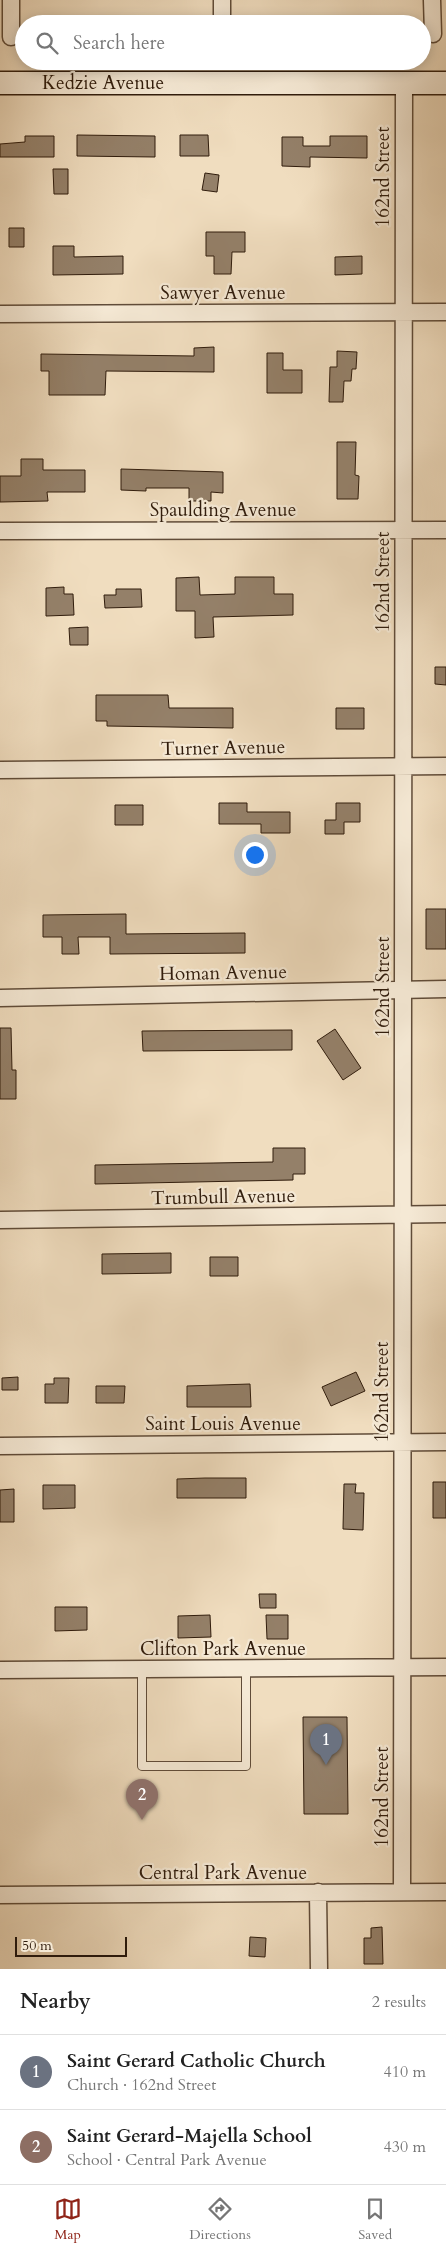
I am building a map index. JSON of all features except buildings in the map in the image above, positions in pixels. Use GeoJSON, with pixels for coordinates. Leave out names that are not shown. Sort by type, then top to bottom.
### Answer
{"type":"FeatureCollection","features":[{"type":"Feature","properties":{"kind":"main road","name":"Kedzie Avenue"},"geometry":{"type":"LineString","coordinates":[[0,83],[446,82]]}},
{"type":"Feature","properties":{"kind":"street"},"geometry":{"type":"LineString","coordinates":[[12,0],[12,37]]}},
{"type":"Feature","properties":{"kind":"street"},"geometry":{"type":"LineString","coordinates":[[222,0],[222,15]]}},
{"type":"Feature","properties":{"kind":"street"},"geometry":{"type":"LineString","coordinates":[[432,0],[434,34]]}},
{"type":"Feature","properties":{"kind":"street","name":"162nd Street"},"geometry":{"type":"LineString","coordinates":[[402,1892],[404,83]]}},
{"type":"Feature","properties":{"kind":"street","name":"Sawyer Avenue"},"geometry":{"type":"LineString","coordinates":[[0,314],[446,312]]}},
{"type":"Feature","properties":{"kind":"street","name":"Spaulding Avenue"},"geometry":{"type":"LineString","coordinates":[[0,530],[446,530]]}},
{"type":"Feature","properties":{"kind":"street","name":"Turner Avenue"},"geometry":{"type":"LineString","coordinates":[[0,770],[446,766]]}},
{"type":"Feature","properties":{"kind":"street","name":"Homan Avenue"},"geometry":{"type":"LineString","coordinates":[[0,998],[446,989]]}},
{"type":"Feature","properties":{"kind":"street","name":"Trumbull Avenue"},"geometry":{"type":"LineString","coordinates":[[0,1220],[446,1214]]}},
{"type":"Feature","properties":{"kind":"street","name":"Saint Louis Avenue"},"geometry":{"type":"LineString","coordinates":[[0,1446],[446,1442]]}},
{"type":"Feature","properties":{"kind":"street","name":"Clifton Park Avenue"},"geometry":{"type":"LineString","coordinates":[[0,1670],[446,1668]]}},
{"type":"Feature","properties":{"kind":"street"},"geometry":{"type":"LineString","coordinates":[[318,1892],[319,1969]]}},
{"type":"Feature","properties":{"kind":"street","name":"Central Park Avenue"},"geometry":{"type":"LineString","coordinates":[[0,1895],[446,1892]]}},
{"type":"Feature","properties":{"kind":"lane"},"geometry":{"type":"LineString","coordinates":[[142,1669],[142,1766],[246,1766],[246,1669]]}},
{"type":"Feature","properties":{"kind":"place","name":"Saint Gerard Catholic Church"},"geometry":{"type":"Point","coordinates":[326,1765]}},
{"type":"Feature","properties":{"kind":"place","name":"Saint Gerard-Majella School"},"geometry":{"type":"Point","coordinates":[142,1820]}}]}
